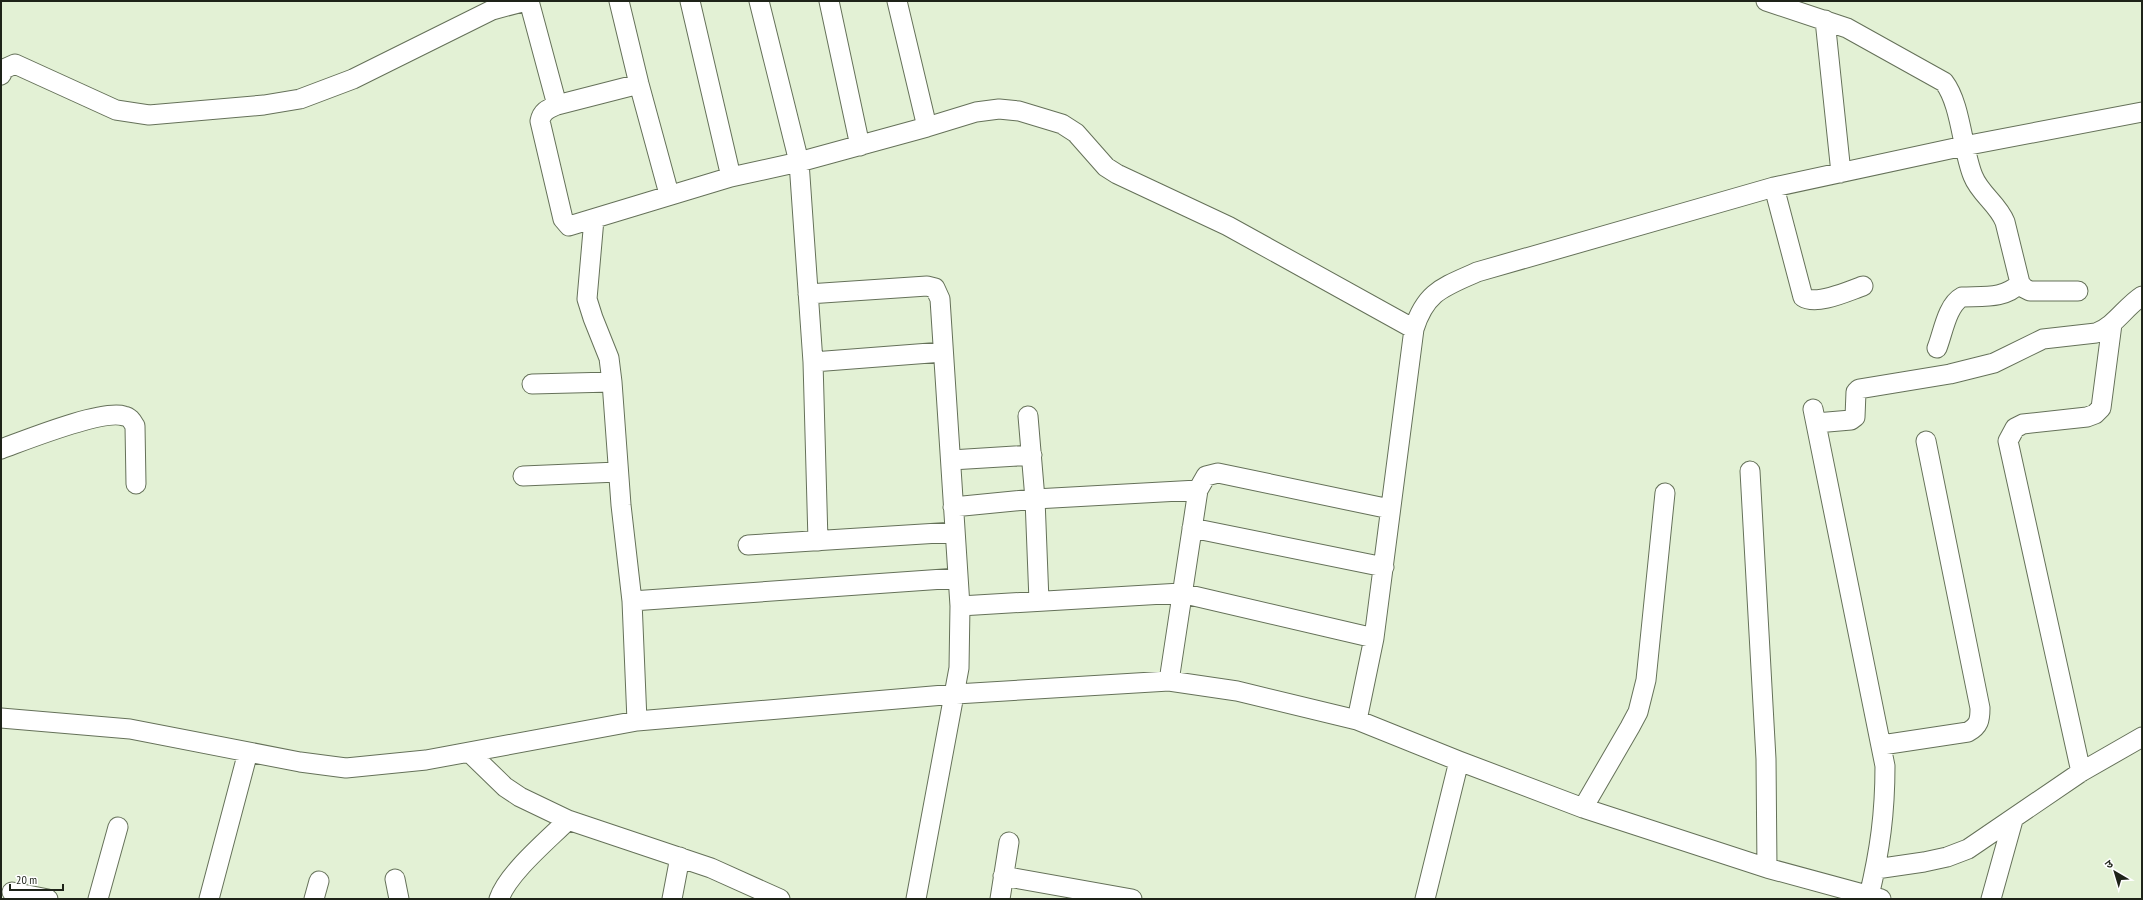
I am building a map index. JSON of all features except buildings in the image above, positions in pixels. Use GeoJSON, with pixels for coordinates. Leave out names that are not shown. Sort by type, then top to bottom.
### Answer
{"type":"FeatureCollection","features":[{"type":"Feature","properties":{"kind":"street"},"geometry":{"type":"LineString","coordinates":[[1,74],[4,69],[14,64],[116,110],[148,115],[264,105],[300,100],[353,79],[492,10],[527,1],[557,105]]}},
{"type":"Feature","properties":{"kind":"street"},"geometry":{"type":"LineString","coordinates":[[619,1],[639,84],[669,194]]}},
{"type":"Feature","properties":{"kind":"street"},"geometry":{"type":"LineString","coordinates":[[690,1],[730,177]]}},
{"type":"Feature","properties":{"kind":"street"},"geometry":{"type":"LineString","coordinates":[[759,1],[799,162],[813,362],[818,541]]}},
{"type":"Feature","properties":{"kind":"street"},"geometry":{"type":"LineString","coordinates":[[829,1],[860,146]]}},
{"type":"Feature","properties":{"kind":"street"},"geometry":{"type":"LineString","coordinates":[[897,1],[927,128]]}},
{"type":"Feature","properties":{"kind":"street"},"geometry":{"type":"LineString","coordinates":[[1766,1],[1825,20],[1865,37],[1944,82],[1953,98],[1964,146],[1977,184],[2001,212],[2020,283],[2024,288],[2030,291],[2078,291]]}},
{"type":"Feature","properties":{"kind":"street"},"geometry":{"type":"LineString","coordinates":[[1825,20],[1841,173]]}},
{"type":"Feature","properties":{"kind":"street"},"geometry":{"type":"LineString","coordinates":[[639,84],[557,105],[545,110],[541,115],[540,121],[563,219],[569,226],[669,194],[730,177],[799,162],[860,146],[927,128],[976,112],[999,109],[1019,111],[1062,124],[1076,133],[1106,167],[1117,174],[1228,226],[1414,329]]}},
{"type":"Feature","properties":{"kind":"street"},"geometry":{"type":"LineString","coordinates":[[1357,720],[1374,638],[1414,329],[1420,311],[1431,296],[1448,285],[1477,272],[1774,187],[1964,146],[2142,112]]}},
{"type":"Feature","properties":{"kind":"street"},"geometry":{"type":"LineString","coordinates":[[1774,187],[1803,298],[1809,301],[1818,300],[1863,286]]}},
{"type":"Feature","properties":{"kind":"street"},"geometry":{"type":"LineString","coordinates":[[594,219],[588,300],[593,318],[609,358],[612,382],[618,472],[632,601],[637,721]]}},
{"type":"Feature","properties":{"kind":"street"},"geometry":{"type":"LineString","coordinates":[[1937,348],[1952,306],[1957,300],[1962,297],[2001,295],[2014,290],[2020,283]]}},
{"type":"Feature","properties":{"kind":"street"},"geometry":{"type":"LineString","coordinates":[[808,294],[927,286],[934,288],[940,299],[960,606],[959,668],[956,694],[916,899]]}},
{"type":"Feature","properties":{"kind":"street"},"geometry":{"type":"LineString","coordinates":[[1,718],[130,729],[300,762],[346,768],[426,760],[637,721],[956,694],[1169,681],[1237,691],[1357,720],[1459,762],[1583,808],[1767,868],[1875,898],[1876,869],[1884,816],[1885,766],[1815,416],[1851,420],[1855,417],[1856,392],[1859,389],[1974,368],[2009,357],[2043,339],[2096,334],[2112,324],[2126,308],[2142,296]]}},
{"type":"Feature","properties":{"kind":"street"},"geometry":{"type":"LineString","coordinates":[[2081,772],[2008,441],[2015,428],[2024,424],[2088,417],[2095,414],[2101,408],[2112,324]]}},
{"type":"Feature","properties":{"kind":"street"},"geometry":{"type":"LineString","coordinates":[[813,362],[943,352]]}},
{"type":"Feature","properties":{"kind":"street"},"geometry":{"type":"LineString","coordinates":[[532,384],[612,382]]}},
{"type":"Feature","properties":{"kind":"street"},"geometry":{"type":"LineString","coordinates":[[1,449],[77,422],[112,415],[123,415],[131,419],[135,426],[136,484]]}},
{"type":"Feature","properties":{"kind":"street"},"geometry":{"type":"LineString","coordinates":[[1028,416],[1035,498],[1039,601]]}},
{"type":"Feature","properties":{"kind":"street"},"geometry":{"type":"LineString","coordinates":[[1882,745],[1968,732],[1976,728],[1980,720],[1980,708],[1926,441]]}},
{"type":"Feature","properties":{"kind":"street"},"geometry":{"type":"LineString","coordinates":[[951,460],[1032,455]]}},
{"type":"Feature","properties":{"kind":"street"},"geometry":{"type":"LineString","coordinates":[[1750,471],[1767,779],[1767,868]]}},
{"type":"Feature","properties":{"kind":"street"},"geometry":{"type":"LineString","coordinates":[[522,476],[618,472]]}},
{"type":"Feature","properties":{"kind":"street"},"geometry":{"type":"LineString","coordinates":[[1169,681],[1181,593],[1198,490],[1206,476],[1218,473],[1390,509]]}},
{"type":"Feature","properties":{"kind":"street"},"geometry":{"type":"LineString","coordinates":[[953,507],[1035,498],[1198,490]]}},
{"type":"Feature","properties":{"kind":"street"},"geometry":{"type":"LineString","coordinates":[[1583,808],[1630,727],[1642,697],[1646,680],[1665,493]]}},
{"type":"Feature","properties":{"kind":"street"},"geometry":{"type":"LineString","coordinates":[[1192,528],[1384,567]]}},
{"type":"Feature","properties":{"kind":"street"},"geometry":{"type":"LineString","coordinates":[[748,545],[955,532]]}},
{"type":"Feature","properties":{"kind":"street"},"geometry":{"type":"LineString","coordinates":[[632,601],[958,578]]}},
{"type":"Feature","properties":{"kind":"street"},"geometry":{"type":"LineString","coordinates":[[960,606],[1181,593],[1374,638]]}},
{"type":"Feature","properties":{"kind":"street"},"geometry":{"type":"LineString","coordinates":[[1876,869],[1947,857],[1968,849],[2013,820],[2081,772],[2142,737]]}},
{"type":"Feature","properties":{"kind":"street"},"geometry":{"type":"LineString","coordinates":[[209,899],[248,752]]}},
{"type":"Feature","properties":{"kind":"street"},"geometry":{"type":"LineString","coordinates":[[469,752],[505,788],[520,797],[568,820],[735,877],[780,899]]}},
{"type":"Feature","properties":{"kind":"street"},"geometry":{"type":"LineString","coordinates":[[1425,899],[1459,762]]}},
{"type":"Feature","properties":{"kind":"street"},"geometry":{"type":"LineString","coordinates":[[499,899],[515,873],[568,820]]}},
{"type":"Feature","properties":{"kind":"street"},"geometry":{"type":"LineString","coordinates":[[1992,899],[2013,820]]}},
{"type":"Feature","properties":{"kind":"street"},"geometry":{"type":"LineString","coordinates":[[98,899],[118,827]]}},
{"type":"Feature","properties":{"kind":"street"},"geometry":{"type":"LineString","coordinates":[[1000,899],[1009,842]]}},
{"type":"Feature","properties":{"kind":"street"},"geometry":{"type":"LineString","coordinates":[[672,899],[680,857]]}},
{"type":"Feature","properties":{"kind":"street"},"geometry":{"type":"LineString","coordinates":[[1003,876],[1070,893],[1132,899]]}},
{"type":"Feature","properties":{"kind":"street"},"geometry":{"type":"LineString","coordinates":[[396,879],[399,899]]}},
{"type":"Feature","properties":{"kind":"street"},"geometry":{"type":"LineString","coordinates":[[314,899],[319,881]]}},
{"type":"Feature","properties":{"kind":"street"},"geometry":{"type":"LineString","coordinates":[[12,892],[48,899]]}}]}
